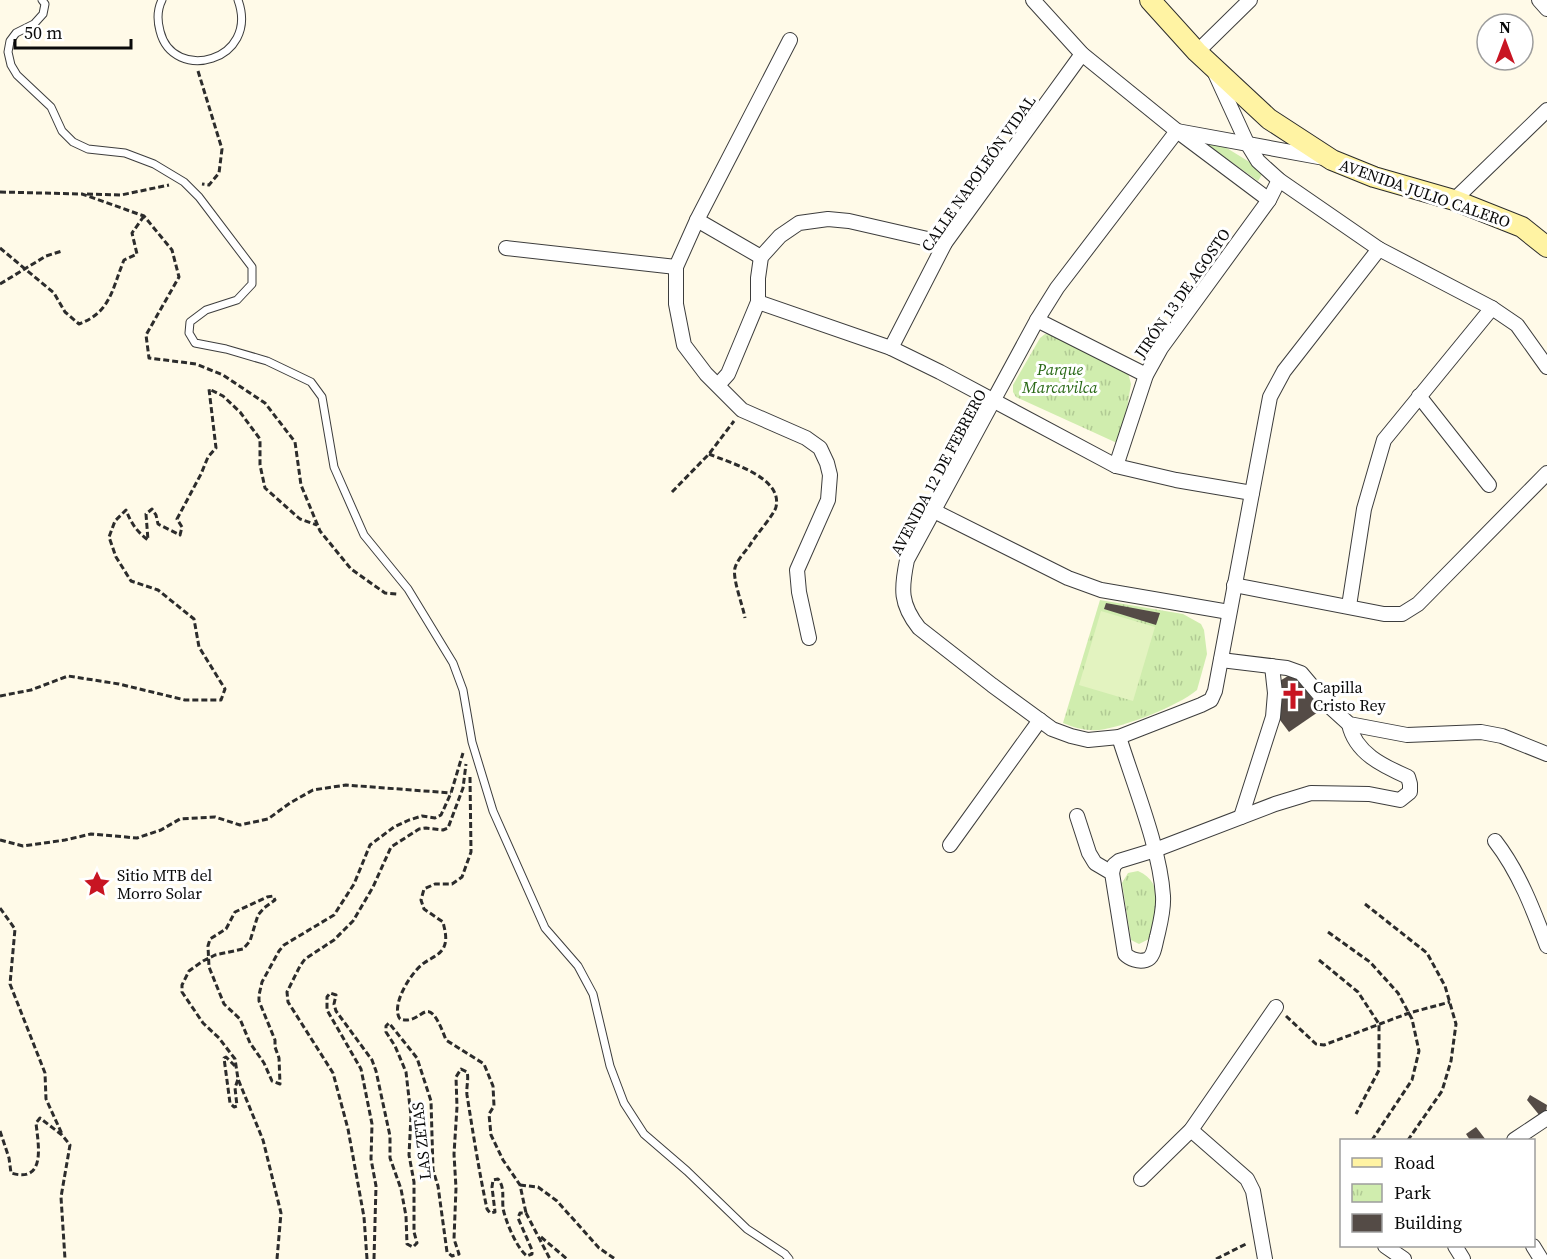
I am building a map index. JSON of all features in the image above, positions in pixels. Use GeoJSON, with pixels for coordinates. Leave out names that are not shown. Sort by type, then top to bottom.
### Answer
{"type":"FeatureCollection","features":[{"type":"Feature","properties":{"kind":"street"},"geometry":{"type":"LineString","coordinates":[[1034,0],[1082,54],[1177,131],[1269,200]]}},
{"type":"Feature","properties":{"kind":"street","name":"AVENIDA JULIO CALERO"},"geometry":{"type":"LineString","coordinates":[[1150,0],[1197,52],[1269,119],[1332,160]]}},
{"type":"Feature","properties":{"kind":"street"},"geometry":{"type":"LineString","coordinates":[[1197,52],[1250,0]]}},
{"type":"Feature","properties":{"kind":"street"},"geometry":{"type":"LineString","coordinates":[[1539,0],[1547,9]]}},
{"type":"Feature","properties":{"kind":"street"},"geometry":{"type":"LineString","coordinates":[[790,40],[697,220],[676,267],[676,304],[684,345],[706,374],[742,410],[806,438],[820,448],[827,463],[830,475],[828,500],[797,570],[799,592],[809,638]]}},
{"type":"Feature","properties":{"kind":"street","name":"CALLE NAPOLEÓN VIDAL"},"geometry":{"type":"LineString","coordinates":[[891,348],[945,243],[1082,54]]}},
{"type":"Feature","properties":{"kind":"street"},"geometry":{"type":"LineString","coordinates":[[1212,67],[1221,91],[1247,143],[1258,161],[1279,180],[1379,249],[1492,308],[1517,325],[1547,367]]}},
{"type":"Feature","properties":{"kind":"street"},"geometry":{"type":"LineString","coordinates":[[1454,200],[1547,110]]}},
{"type":"Feature","properties":{"kind":"street","name":"AVENIDA JULIO CALERO"},"geometry":{"type":"LineString","coordinates":[[1177,131],[1332,160],[1374,177],[1454,200],[1522,227],[1547,247]]}},
{"type":"Feature","properties":{"kind":"street","name":"AVENIDA 12 DE FEBRERO"},"geometry":{"type":"LineString","coordinates":[[1177,131],[1057,288],[1037,320],[907,560],[902,586],[904,603],[919,628],[1052,729],[1088,740],[1119,737],[1210,700],[1215,691],[1270,397],[1284,371],[1379,249]]}},
{"type":"Feature","properties":{"kind":"street","name":"JIRÓN 13 DE AGOSTO"},"geometry":{"type":"LineString","coordinates":[[1116,466],[1146,375],[1161,348],[1269,200],[1279,180]]}},
{"type":"Feature","properties":{"kind":"street"},"geometry":{"type":"LineString","coordinates":[[718,385],[728,374],[758,302],[761,257],[780,236],[799,223],[828,219],[849,221],[945,243]]}},
{"type":"Feature","properties":{"kind":"street"},"geometry":{"type":"LineString","coordinates":[[697,220],[761,257]]}},
{"type":"Feature","properties":{"kind":"street"},"geometry":{"type":"LineString","coordinates":[[506,248],[676,267]]}},
{"type":"Feature","properties":{"kind":"street"},"geometry":{"type":"LineString","coordinates":[[758,302],[891,348],[1116,466],[1176,480],[1252,493]]}},
{"type":"Feature","properties":{"kind":"street"},"geometry":{"type":"LineString","coordinates":[[1349,606],[1364,509],[1384,440],[1492,308]]}},
{"type":"Feature","properties":{"kind":"street"},"geometry":{"type":"LineString","coordinates":[[1037,320],[1146,375]]}},
{"type":"Feature","properties":{"kind":"street"},"geometry":{"type":"LineString","coordinates":[[1419,396],[1488,485]]}},
{"type":"Feature","properties":{"kind":"street"},"geometry":{"type":"LineString","coordinates":[[1234,585],[1349,606],[1384,615],[1402,615],[1418,604],[1547,473]]}},
{"type":"Feature","properties":{"kind":"street"},"geometry":{"type":"LineString","coordinates":[[933,511],[1068,578],[1101,590],[1229,612]]}},
{"type":"Feature","properties":{"kind":"street"},"geometry":{"type":"LineString","coordinates":[[1221,660],[1287,668],[1301,673],[1328,705],[1349,724],[1407,735],[1481,732],[1502,736],[1547,754]]}},
{"type":"Feature","properties":{"kind":"street"},"geometry":{"type":"LineString","coordinates":[[1240,817],[1272,717],[1275,693],[1272,666]]}},
{"type":"Feature","properties":{"kind":"street"},"geometry":{"type":"LineString","coordinates":[[950,845],[1040,720]]}},
{"type":"Feature","properties":{"kind":"street"},"geometry":{"type":"LineString","coordinates":[[1119,737],[1155,850],[1162,888],[1162,911],[1154,948],[1151,957],[1138,961],[1128,958],[1125,954],[1112,873],[1114,865],[1119,861],[1155,850],[1275,804],[1319,792],[1378,795],[1400,800],[1410,792],[1408,777],[1380,765],[1363,751],[1351,734],[1349,724]]}},
{"type":"Feature","properties":{"kind":"street"},"geometry":{"type":"LineString","coordinates":[[1077,816],[1089,853],[1095,863],[1112,873]]}},
{"type":"Feature","properties":{"kind":"street"},"geometry":{"type":"LineString","coordinates":[[1495,841],[1509,859],[1524,889],[1547,946]]}},
{"type":"Feature","properties":{"kind":"street"},"geometry":{"type":"LineString","coordinates":[[1142,1179],[1191,1130],[1276,1007]]}},
{"type":"Feature","properties":{"kind":"street"},"geometry":{"type":"LineString","coordinates":[[1516,1139],[1547,1118]]}},
{"type":"Feature","properties":{"kind":"street"},"geometry":{"type":"LineString","coordinates":[[1191,1130],[1247,1179],[1253,1191],[1265,1259]]}},
{"type":"Feature","properties":{"kind":"street"},"geometry":{"type":"LineString","coordinates":[[1387,1247],[1395,1255],[1404,1259]]}},
{"type":"Feature","properties":{"kind":"lane"},"geometry":{"type":"LineString","coordinates":[[42,0],[45,4],[43,14],[34,24],[16,33],[10,41],[8,52],[11,65],[17,75],[51,107],[62,131],[73,142],[88,149],[125,153],[154,164],[184,182],[199,197],[252,267],[252,284],[237,300],[206,310],[190,322],[189,333],[195,343],[267,361],[311,382],[322,398],[334,467],[364,535],[412,596],[453,663],[463,690],[472,742],[493,811],[545,928],[578,966],[593,994],[610,1066],[624,1102],[644,1134],[687,1171],[747,1229],[789,1259]]}},
{"type":"Feature","properties":{"kind":"lane"},"geometry":{"type":"LineString","coordinates":[[162,0],[158,21],[161,35],[169,48],[180,56],[195,61],[220,56],[231,48],[239,36],[242,24],[242,10],[238,0]]}},
{"type":"Feature","properties":{"kind":"path"},"geometry":{"type":"LineString","coordinates":[[0,192],[121,195],[184,182],[209,185],[219,173],[222,149],[195,61]]}},
{"type":"Feature","properties":{"kind":"path"},"geometry":{"type":"LineString","coordinates":[[82,194],[144,216],[172,250],[179,277],[146,335],[149,358],[196,364],[224,375],[265,403],[295,442],[301,485],[320,531],[351,569],[385,593],[412,596]]}},
{"type":"Feature","properties":{"kind":"path"},"geometry":{"type":"LineString","coordinates":[[0,249],[54,293],[65,312],[79,324],[91,320],[105,308],[124,260],[137,254],[132,233],[144,216]]}},
{"type":"Feature","properties":{"kind":"path"},"geometry":{"type":"LineString","coordinates":[[0,284],[46,256],[62,251]]}},
{"type":"Feature","properties":{"kind":"path"},"geometry":{"type":"LineString","coordinates":[[0,696],[31,690],[68,676],[119,684],[185,700],[221,700],[225,689],[198,647],[195,619],[158,590],[131,581],[116,557],[109,537],[115,521],[126,510],[140,535],[148,540],[146,514],[152,509],[158,524],[180,535],[182,527],[177,519],[208,457],[216,448],[209,389],[223,396],[240,412],[260,439],[260,465],[265,488],[300,519],[318,525]]}},
{"type":"Feature","properties":{"kind":"path"},"geometry":{"type":"LineString","coordinates":[[672,492],[710,454],[742,410]]}},
{"type":"Feature","properties":{"kind":"path"},"geometry":{"type":"LineString","coordinates":[[710,454],[758,475],[772,487],[776,498],[776,508],[772,515],[760,528],[735,567],[734,577],[745,618]]}},
{"type":"Feature","properties":{"kind":"path"},"geometry":{"type":"LineString","coordinates":[[278,1259],[281,1213],[263,1140],[238,1080],[231,1052],[203,1023],[182,992],[184,978],[189,971],[208,958],[243,949],[250,941],[255,921],[264,908],[275,900],[273,896],[235,912],[226,929],[210,939],[208,958],[209,967],[224,1004],[240,1019],[250,1043],[264,1063],[272,1081],[280,1084],[279,1059],[275,1040],[259,1001],[262,982],[279,951],[289,942],[334,915],[354,884],[370,845],[394,827],[409,820],[422,816],[435,818],[441,815],[451,793],[462,755],[472,742]]}},
{"type":"Feature","properties":{"kind":"path"},"geometry":{"type":"LineString","coordinates":[[472,742],[471,852],[462,877],[452,884],[435,884],[424,889],[422,906],[443,922],[447,938],[438,955],[423,963],[410,979],[398,1002],[397,1012],[400,1018],[408,1020],[423,1011],[428,1011],[439,1021],[446,1040],[484,1064],[493,1086],[494,1106],[489,1114],[491,1135],[503,1160],[520,1185],[526,1213],[550,1259]]}},
{"type":"Feature","properties":{"kind":"path"},"geometry":{"type":"LineString","coordinates":[[366,1259],[366,1227],[348,1130],[333,1073],[288,1002],[287,992],[305,959],[334,940],[352,921],[374,887],[391,847],[419,830],[448,828],[463,788],[472,742]]}},
{"type":"Feature","properties":{"kind":"path"},"geometry":{"type":"LineString","coordinates":[[0,840],[23,846],[91,834],[137,838],[161,830],[180,819],[215,817],[240,825],[268,819],[313,790],[346,785],[451,793]]}},
{"type":"Feature","properties":{"kind":"path"},"geometry":{"type":"LineString","coordinates":[[1365,904],[1426,953],[1445,986],[1455,1024],[1451,1061],[1442,1090],[1409,1139]]}},
{"type":"Feature","properties":{"kind":"path"},"geometry":{"type":"LineString","coordinates":[[0,908],[15,929],[10,984],[45,1072],[46,1099],[62,1135]]}},
{"type":"Feature","properties":{"kind":"path"},"geometry":{"type":"LineString","coordinates":[[1328,932],[1370,962],[1398,993],[1412,1019],[1419,1051],[1412,1080],[1373,1139]]}},
{"type":"Feature","properties":{"kind":"path"},"geometry":{"type":"LineString","coordinates":[[1319,960],[1358,992],[1379,1024],[1379,1070],[1356,1114]]}},
{"type":"Feature","properties":{"kind":"path","name":"LAS ZETAS"},"geometry":{"type":"LineString","coordinates":[[374,1259],[376,1186],[371,1159],[372,1124],[361,1069],[327,1010],[327,997],[330,993],[336,995],[334,1004],[336,1011],[372,1060],[376,1071],[390,1136],[390,1158],[401,1189],[406,1216],[407,1244],[412,1246],[417,1243],[414,1232],[414,1182],[409,1155],[411,1116],[406,1072],[386,1032],[386,1026],[389,1023],[417,1058],[431,1101],[433,1170],[438,1186],[447,1252],[452,1256],[459,1254],[454,1239],[456,1077],[459,1070],[464,1070],[469,1076],[466,1087],[474,1145],[487,1209],[490,1213],[495,1212],[492,1182],[496,1178],[503,1188],[506,1219],[524,1254],[530,1256],[532,1250],[518,1218],[520,1213],[526,1213]]}},
{"type":"Feature","properties":{"kind":"path"},"geometry":{"type":"LineString","coordinates":[[1276,1007],[1316,1044],[1324,1045],[1409,1013],[1450,1002]]}},
{"type":"Feature","properties":{"kind":"path"},"geometry":{"type":"LineString","coordinates":[[236,1068],[230,1059],[226,1057],[224,1059],[230,1103],[234,1107],[237,1106],[235,1084],[238,1080]]}},
{"type":"Feature","properties":{"kind":"path"},"geometry":{"type":"LineString","coordinates":[[0,1131],[12,1173],[20,1175],[36,1168],[40,1159],[36,1123],[40,1118],[62,1135],[70,1145],[61,1197],[65,1259]]}},
{"type":"Feature","properties":{"kind":"path"},"geometry":{"type":"LineString","coordinates":[[520,1185],[538,1187],[557,1201],[599,1248],[615,1259]]}},
{"type":"Feature","properties":{"kind":"path"},"geometry":{"type":"LineString","coordinates":[[538,1233],[567,1259]]}},
{"type":"Feature","properties":{"kind":"path"},"geometry":{"type":"LineString","coordinates":[[1216,1259],[1261,1236]]}},
{"type":"Feature","properties":{"kind":"path"},"geometry":{"type":"LineString","coordinates":[[60,1259],[64,1253]]}},
{"type":"Feature","properties":{"kind":"green space"},"geometry":{"type":"Polygon","coordinates":[[[1217,142],[1264,171],[1258,181],[1206,144],[1217,142]]]}},
{"type":"Feature","properties":{"kind":"green space","name":"Parque Marcavilca"},"geometry":{"type":"Polygon","coordinates":[[[1045,334],[1053,335],[1128,373],[1131,384],[1122,439],[1117,443],[1016,397],[1013,385],[1040,338],[1045,334]]]}},
{"type":"Feature","properties":{"kind":"green space"},"geometry":{"type":"Polygon","coordinates":[[[1100,600],[1183,614],[1201,624],[1207,654],[1197,690],[1164,709],[1110,728],[1085,730],[1063,723],[1100,600]]]}},
{"type":"Feature","properties":{"kind":"green space"},"geometry":{"type":"Polygon","coordinates":[[[1101,611],[1155,627],[1133,701],[1079,685],[1101,611]]]}},
{"type":"Feature","properties":{"kind":"green space"},"geometry":{"type":"Polygon","coordinates":[[[1138,871],[1153,883],[1156,891],[1156,909],[1151,938],[1139,944],[1131,940],[1122,883],[1128,873],[1138,871]]]}},
{"type":"Feature","properties":{"kind":"building"},"geometry":{"type":"Polygon","coordinates":[[[1106,603],[1160,613],[1156,625],[1104,609],[1106,603]]]}},
{"type":"Feature","properties":{"kind":"building","name":"Capilla Cristo Rey"},"geometry":{"type":"Polygon","coordinates":[[[1293,673],[1321,710],[1289,732],[1274,712],[1278,682],[1293,673]]]}},
{"type":"Feature","properties":{"kind":"building"},"geometry":{"type":"Polygon","coordinates":[[[1530,1095],[1547,1105],[1546,1112],[1540,1116],[1527,1100],[1530,1095]]]}},
{"type":"Feature","properties":{"kind":"building"},"geometry":{"type":"Polygon","coordinates":[[[1476,1127],[1485,1139],[1469,1139],[1466,1134],[1476,1127]]]}},
{"type":"Feature","properties":{"kind":"place","name":"Capilla Cristo Rey"},"geometry":{"type":"Point","coordinates":[1293,696]}},
{"type":"Feature","properties":{"kind":"place","name":"Sitio MTB del Morro Solar"},"geometry":{"type":"Point","coordinates":[97,884]}}]}
